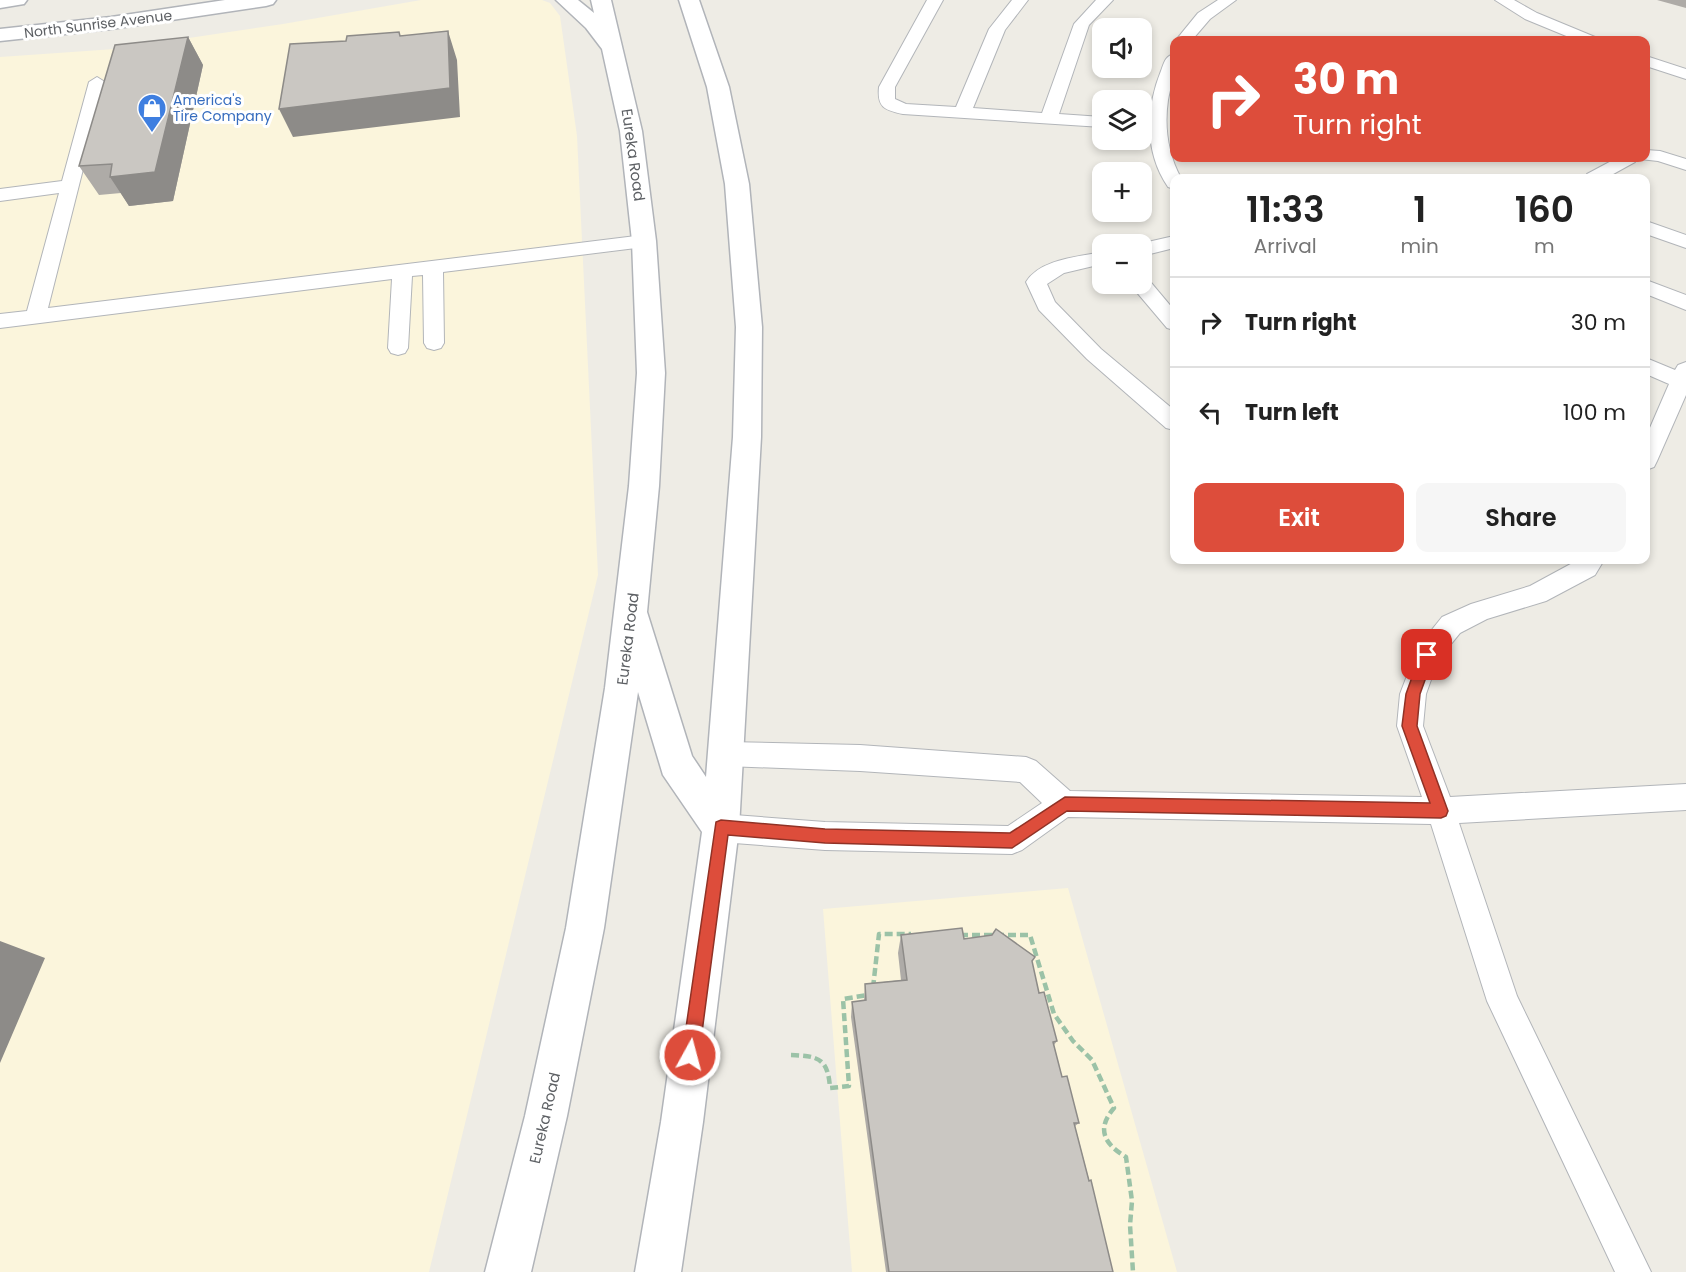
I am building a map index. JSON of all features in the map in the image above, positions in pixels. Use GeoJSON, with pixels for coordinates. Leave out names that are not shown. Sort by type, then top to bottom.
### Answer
{"type":"FeatureCollection","features":[{"type":"Feature","properties":{"kind":"main road"},"geometry":{"type":"LineString","coordinates":[[0,2],[17,0]]}},
{"type":"Feature","properties":{"kind":"main road","name":"North Sunrise Avenue"},"geometry":{"type":"LineString","coordinates":[[0,36],[111,23],[266,0]]}},
{"type":"Feature","properties":{"kind":"main road"},"geometry":{"type":"LineString","coordinates":[[566,0],[594,24],[615,58]]}},
{"type":"Feature","properties":{"kind":"main road","name":"Eureka Road"},"geometry":{"type":"LineString","coordinates":[[508,1272],[546,1116],[585,928],[622,688],[644,486],[651,373],[644,241],[631,130],[601,0]]}},
{"type":"Feature","properties":{"kind":"main road"},"geometry":{"type":"LineString","coordinates":[[658,1272],[682,1122],[721,828],[747,437],[749,327],[737,184],[718,87],[689,0]]}},
{"type":"Feature","properties":{"kind":"main road"},"geometry":{"type":"LineString","coordinates":[[701,40],[707,0]]}},
{"type":"Feature","properties":{"kind":"main road"},"geometry":{"type":"LineString","coordinates":[[632,609],[676,763],[721,828]]}},
{"type":"Feature","properties":{"kind":"lane"},"geometry":{"type":"LineString","coordinates":[[935,0],[887,87],[886,101],[903,109],[1092,121]]}},
{"type":"Feature","properties":{"kind":"lane"},"geometry":{"type":"LineString","coordinates":[[962,113],[997,29],[1020,0]]}},
{"type":"Feature","properties":{"kind":"lane"},"geometry":{"type":"LineString","coordinates":[[1049,119],[1082,24],[1105,0]]}},
{"type":"Feature","properties":{"kind":"lane"},"geometry":{"type":"LineString","coordinates":[[1187,36],[1204,16],[1228,0]]}},
{"type":"Feature","properties":{"kind":"lane"},"geometry":{"type":"LineString","coordinates":[[1503,0],[1531,16],[1579,36]]}},
{"type":"Feature","properties":{"kind":"lane"},"geometry":{"type":"LineString","coordinates":[[1650,62],[1686,74]]}},
{"type":"Feature","properties":{"kind":"lane"},"geometry":{"type":"LineString","coordinates":[[1152,120],[1170,70]]}},
{"type":"Feature","properties":{"kind":"lane"},"geometry":{"type":"LineString","coordinates":[[36,316],[97,82]]}},
{"type":"Feature","properties":{"kind":"lane"},"geometry":{"type":"LineString","coordinates":[[1152,131],[1170,176]]}},
{"type":"Feature","properties":{"kind":"lane"},"geometry":{"type":"LineString","coordinates":[[1650,155],[1660,156],[1686,165]]}},
{"type":"Feature","properties":{"kind":"lane"},"geometry":{"type":"LineString","coordinates":[[1600,174],[1622,162]]}},
{"type":"Feature","properties":{"kind":"lane"},"geometry":{"type":"LineString","coordinates":[[0,195],[70,186]]}},
{"type":"Feature","properties":{"kind":"lane"},"geometry":{"type":"LineString","coordinates":[[1650,228],[1686,242]]}},
{"type":"Feature","properties":{"kind":"lane"},"geometry":{"type":"LineString","coordinates":[[0,321],[644,241]]}},
{"type":"Feature","properties":{"kind":"lane"},"geometry":{"type":"LineString","coordinates":[[1152,248],[1170,243]]}},
{"type":"Feature","properties":{"kind":"lane"},"geometry":{"type":"LineString","coordinates":[[1092,260],[1058,268],[1036,282],[1046,305],[1094,354],[1170,419]]}},
{"type":"Feature","properties":{"kind":"lane"},"geometry":{"type":"LineString","coordinates":[[433,267],[434,343]]}},
{"type":"Feature","properties":{"kind":"lane"},"geometry":{"type":"LineString","coordinates":[[398,348],[402,270]]}},
{"type":"Feature","properties":{"kind":"lane"},"geometry":{"type":"LineString","coordinates":[[1650,289],[1686,303]]}},
{"type":"Feature","properties":{"kind":"lane"},"geometry":{"type":"LineString","coordinates":[[1149,294],[1170,318]]}},
{"type":"Feature","properties":{"kind":"lane"},"geometry":{"type":"LineString","coordinates":[[1650,367],[1683,375],[1650,447]]}},
{"type":"Feature","properties":{"kind":"lane"},"geometry":{"type":"LineString","coordinates":[[1589,564],[1586,568],[1537,594],[1480,611],[1450,625],[1427,655],[1413,694],[1410,726],[1441,811],[1503,1001],[1633,1272]]}},
{"type":"Feature","properties":{"kind":"lane"},"geometry":{"type":"LineString","coordinates":[[726,754],[849,758],[1026,770],[1065,804]]}},
{"type":"Feature","properties":{"kind":"lane"},"geometry":{"type":"LineString","coordinates":[[721,828],[825,836],[1012,840],[1065,804],[1441,811],[1686,797]]}},
{"type":"Feature","properties":{"kind":"path"},"geometry":{"type":"LineString","coordinates":[[791,1054],[808,1056],[824,1062],[830,1069],[830,1088],[849,1086],[843,999],[872,994],[879,934],[914,934]]}},
{"type":"Feature","properties":{"kind":"path"},"geometry":{"type":"LineString","coordinates":[[949,935],[1030,935],[1054,1014],[1073,1041],[1092,1060],[1114,1108],[1104,1120],[1102,1128],[1109,1145],[1126,1157],[1132,1201],[1130,1225],[1132,1272]]}},
{"type":"Feature","properties":{"kind":"shaded area"},"geometry":{"type":"Polygon","coordinates":[[[421,0],[542,0],[550,3],[560,16],[577,136],[598,575],[429,1272],[0,1272],[0,57],[115,49],[283,24],[421,0]]]}},
{"type":"Feature","properties":{"kind":"shaded area"},"geometry":{"type":"Polygon","coordinates":[[[1068,888],[1177,1272],[852,1272],[823,909],[1068,888]]]}},
{"type":"Feature","properties":{"kind":"building"},"geometry":{"type":"Polygon","coordinates":[[[448,31],[450,88],[279,109],[290,44],[346,41],[347,36],[399,32],[400,36],[448,31]]]}},
{"type":"Feature","properties":{"kind":"building"},"geometry":{"type":"Polygon","coordinates":[[[188,37],[155,172],[110,177],[112,164],[79,166],[115,45],[188,37]]]}},
{"type":"Feature","properties":{"kind":"building"},"geometry":{"type":"Polygon","coordinates":[[[962,928],[964,939],[992,935],[996,929],[1035,957],[1032,961],[1039,993],[1044,992],[1057,1041],[1053,1042],[1062,1077],[1067,1076],[1079,1123],[1074,1123],[1089,1181],[1091,1180],[1113,1272],[889,1272],[852,1002],[866,1000],[865,984],[907,980],[901,935],[962,928]]]}},
{"type":"Feature","properties":{"kind":"place","name":"America's Tire Company"},"geometry":{"type":"Point","coordinates":[152,134]}},
{"type":"Feature","properties":{"kind":"route"},"geometry":{"type":"LineString","coordinates":[[690,1055],[721,828],[825,836],[1012,840],[1065,804],[1441,811],[1410,726],[1413,694],[1427,655]]}}]}
